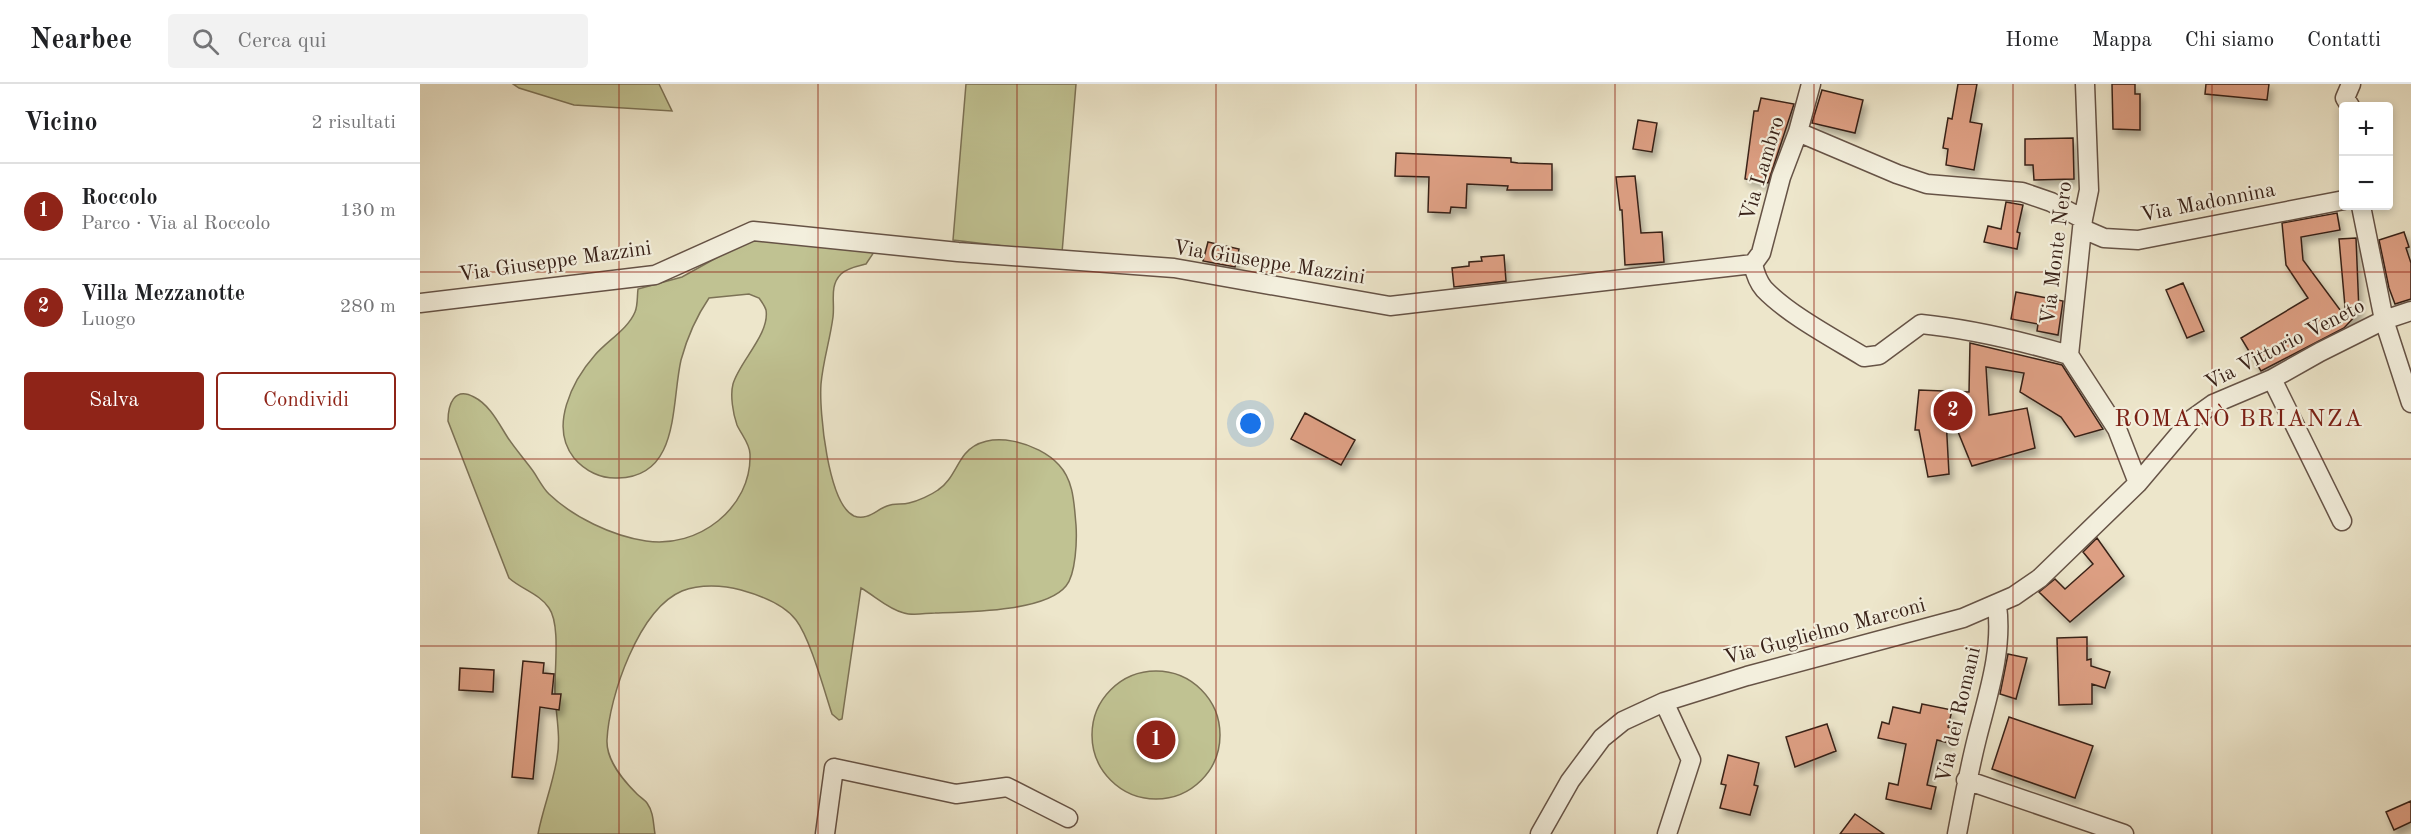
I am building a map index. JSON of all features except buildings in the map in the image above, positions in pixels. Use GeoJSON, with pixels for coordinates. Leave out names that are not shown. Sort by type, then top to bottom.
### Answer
{"type":"FeatureCollection","features":[{"type":"Feature","properties":{"kind":"street","name":"Via Lambro"},"geometry":{"type":"LineString","coordinates":[[1753,264],[1761,253],[1781,177],[1798,132],[1810,84]]}},
{"type":"Feature","properties":{"kind":"street","name":"Via Monte Nero"},"geometry":{"type":"LineString","coordinates":[[2069,355],[2083,224],[2090,190],[2085,84]]}},
{"type":"Feature","properties":{"kind":"street"},"geometry":{"type":"LineString","coordinates":[[2348,102],[2345,98],[2351,84]]}},
{"type":"Feature","properties":{"kind":"street","name":"Via Madonnina"},"geometry":{"type":"LineString","coordinates":[[1798,132],[1897,174],[1927,184],[2022,192],[2051,202],[2104,238],[2138,240],[2339,202]]}},
{"type":"Feature","properties":{"kind":"street"},"geometry":{"type":"LineString","coordinates":[[2362,210],[2384,320],[2411,403]]}},
{"type":"Feature","properties":{"kind":"street","name":"Via Giuseppe Mazzini"},"geometry":{"type":"LineString","coordinates":[[420,303],[655,275],[753,231],[958,252],[1174,268],[1390,306],[1753,264]]}},
{"type":"Feature","properties":{"kind":"street"},"geometry":{"type":"LineString","coordinates":[[1753,264],[1756,276],[1763,288],[1783,305],[1864,357],[1879,355],[1921,324],[1949,327],[2008,339],[2069,355],[2117,429],[2138,483]]}},
{"type":"Feature","properties":{"kind":"street","name":"Via Vittorio Veneto"},"geometry":{"type":"LineString","coordinates":[[2138,483],[2192,419],[2213,404],[2272,379],[2320,351],[2384,320],[2411,311]]}},
{"type":"Feature","properties":{"kind":"street"},"geometry":{"type":"LineString","coordinates":[[2272,379],[2342,521]]}},
{"type":"Feature","properties":{"kind":"street","name":"Via Guglielmo Marconi"},"geometry":{"type":"LineString","coordinates":[[1540,834],[1570,781],[1602,738],[1623,721],[1664,702],[1747,675],[1963,618],[1997,605],[2040,578],[2138,483]]}},
{"type":"Feature","properties":{"kind":"street","name":"Via dei Romani"},"geometry":{"type":"LineString","coordinates":[[1957,834],[1966,780],[1998,653],[1997,605]]}},
{"type":"Feature","properties":{"kind":"street"},"geometry":{"type":"LineString","coordinates":[[1664,702],[1691,760],[1667,834]]}},
{"type":"Feature","properties":{"kind":"street"},"geometry":{"type":"LineString","coordinates":[[825,834],[834,768],[956,794],[1007,787],[1068,818]]}},
{"type":"Feature","properties":{"kind":"street"},"geometry":{"type":"LineString","coordinates":[[1966,780],[2124,834]]}},
{"type":"Feature","properties":{"kind":"green space"},"geometry":{"type":"Polygon","coordinates":[[[513,84],[659,84],[672,111],[574,105],[519,88],[513,84]]]}},
{"type":"Feature","properties":{"kind":"green space"},"geometry":{"type":"Polygon","coordinates":[[[966,84],[1076,84],[1062,253],[953,240],[966,84]]]}},
{"type":"Feature","properties":{"kind":"green space"},"geometry":{"type":"Polygon","coordinates":[[[754,237],[876,249],[866,264],[843,272],[837,279],[833,294],[833,317],[822,375],[822,414],[827,456],[838,494],[845,508],[854,516],[863,517],[890,505],[916,501],[943,487],[965,454],[975,446],[986,441],[1013,441],[1039,450],[1050,457],[1068,478],[1074,501],[1076,531],[1072,574],[1066,586],[1056,595],[1023,606],[985,611],[908,614],[892,609],[861,588],[842,719],[839,720],[832,714],[801,628],[785,609],[763,597],[734,588],[704,586],[682,591],[667,601],[652,616],[640,634],[620,678],[607,740],[609,755],[617,770],[649,807],[655,834],[538,834],[558,750],[553,616],[545,603],[536,595],[509,578],[448,421],[451,403],[462,394],[480,400],[494,415],[549,494],[581,518],[620,535],[646,541],[665,542],[702,531],[718,521],[732,507],[742,492],[748,474],[750,450],[736,421],[732,394],[736,375],[759,338],[766,319],[766,310],[759,298],[749,294],[709,298],[696,320],[683,352],[673,416],[663,452],[653,465],[638,474],[618,478],[606,477],[583,467],[567,446],[564,432],[566,405],[586,366],[632,318],[637,306],[638,289],[682,277],[754,237]]]}},
{"type":"Feature","properties":{"kind":"green space"},"geometry":{"type":"Polygon","coordinates":[[[1156,671],[1181,676],[1201,690],[1215,710],[1220,735],[1215,760],[1201,780],[1181,794],[1156,799],[1131,794],[1111,780],[1097,760],[1092,735],[1097,710],[1111,690],[1131,676],[1156,671]]]}},
{"type":"Feature","properties":{"kind":"place","name":"Villa Mezzanotte"},"geometry":{"type":"Point","coordinates":[1953,411]}},
{"type":"Feature","properties":{"kind":"place","name":"Roccolo"},"geometry":{"type":"Point","coordinates":[1156,740]}},
{"type":"Feature","properties":{"kind":"district","name":"ROMANÒ BRIANZA"},"geometry":{"type":"Point","coordinates":[2239,420]}}]}
